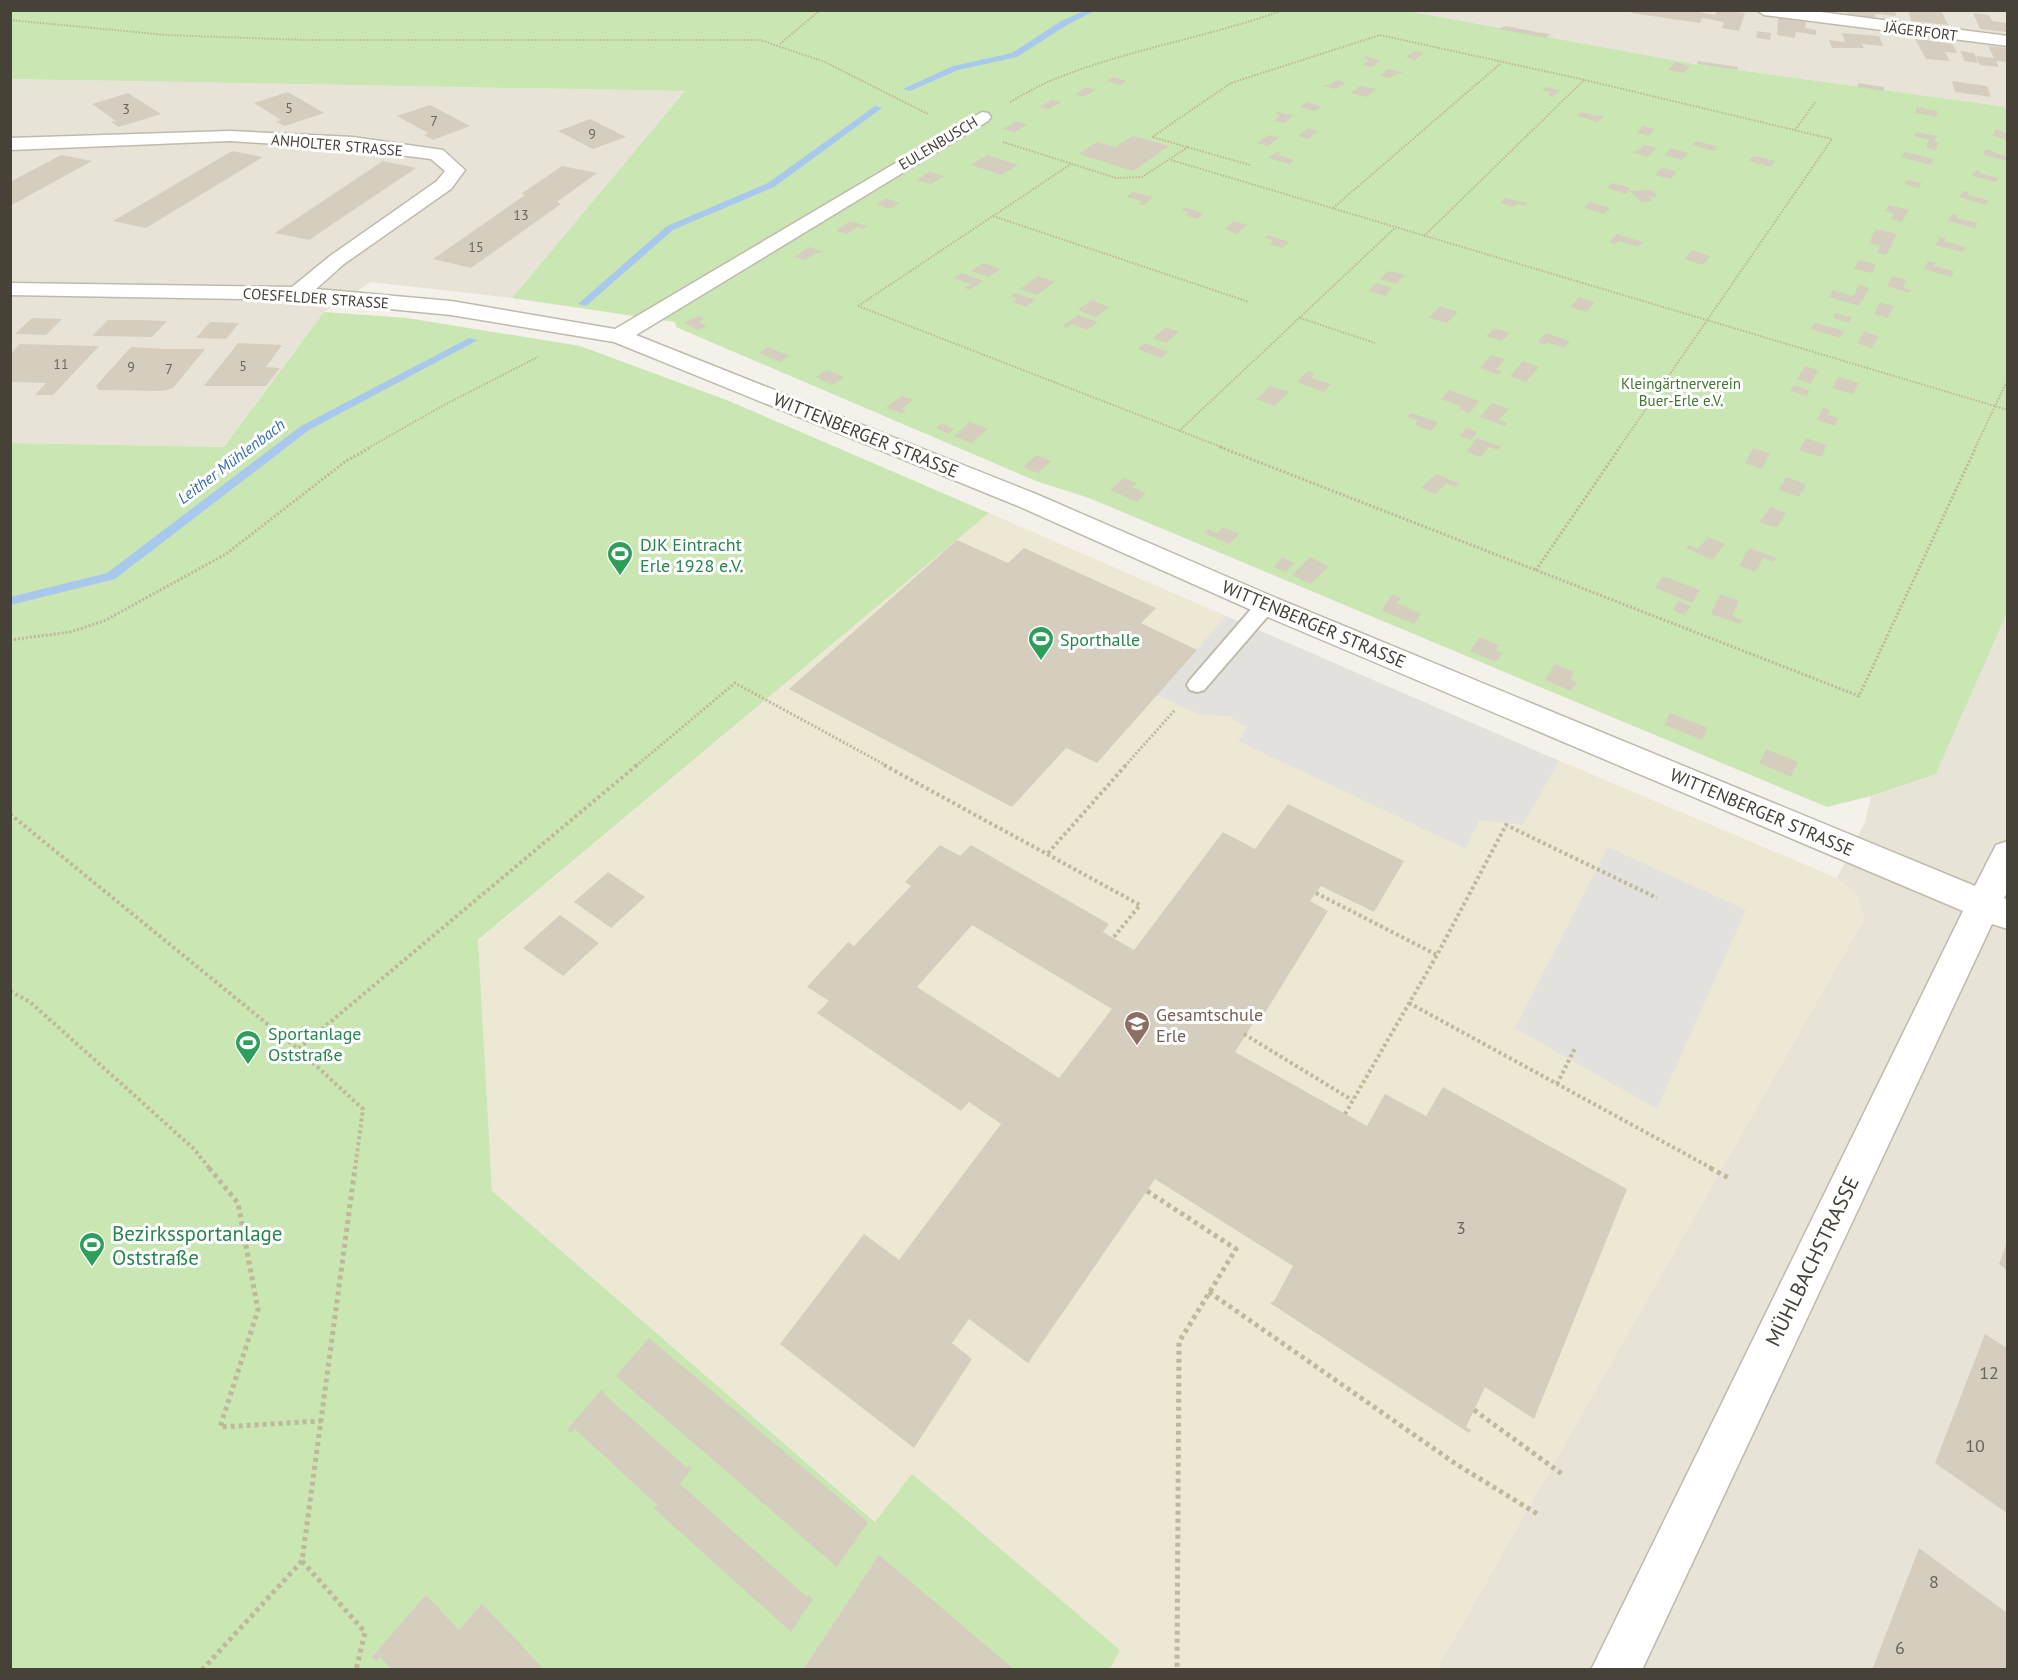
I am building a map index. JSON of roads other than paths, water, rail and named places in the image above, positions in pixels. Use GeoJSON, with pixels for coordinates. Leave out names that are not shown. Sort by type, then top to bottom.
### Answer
{"type":"FeatureCollection","features":[{"type":"Feature","properties":{"kind":"street","name":"JÄGERFORT"},"geometry":{"type":"LineString","coordinates":[[1764,10],[2007,40]]}},
{"type":"Feature","properties":{"kind":"street","name":"EULENBUSCH"},"geometry":{"type":"LineString","coordinates":[[619,336],[982,117]]}},
{"type":"Feature","properties":{"kind":"street","name":"ANHOLTER STRASSE"},"geometry":{"type":"LineString","coordinates":[[10,144],[230,136],[353,143],[436,154],[456,170],[444,185],[338,260],[297,294]]}},
{"type":"Feature","properties":{"kind":"street","name":"COESFELDER STRASSE"},"geometry":{"type":"LineString","coordinates":[[10,289],[297,294],[451,308],[619,336]]}},
{"type":"Feature","properties":{"kind":"street","name":"WITTENBERGER STRASSE"},"geometry":{"type":"LineString","coordinates":[[619,336],[1027,500],[1266,605],[1721,794],[1995,911]]}},
{"type":"Feature","properties":{"kind":"street","name":"MÜHLBACHSTRASSE"},"geometry":{"type":"LineString","coordinates":[[1616,1670],[1995,911],[2007,854]]}},
{"type":"Feature","properties":{"kind":"lane"},"geometry":{"type":"LineString","coordinates":[[1197,685],[1266,605]]}},
{"type":"Feature","properties":{"kind":"waterway","name":"Leither Mühlenbach"},"geometry":{"type":"LineString","coordinates":[[907,89],[956,68],[1014,55],[1064,23],[1093,10]]}},
{"type":"Feature","properties":{"kind":"waterway","name":"Leither Mühlenbach"},"geometry":{"type":"LineString","coordinates":[[583,304],[670,228],[771,185],[878,108]]}},
{"type":"Feature","properties":{"kind":"waterway","name":"Leither Mühlenbach"},"geometry":{"type":"LineString","coordinates":[[10,601],[111,576],[305,428],[473,340]]}},
{"type":"Feature","properties":{"kind":"place","name":"DJK Eintracht Erle 1928 e.V."},"geometry":{"type":"Point","coordinates":[620,577]}},
{"type":"Feature","properties":{"kind":"place","name":"Sporthalle"},"geometry":{"type":"Point","coordinates":[1041,662]}},
{"type":"Feature","properties":{"kind":"place","name":"Gesamtschule Erle"},"geometry":{"type":"Point","coordinates":[1137,1047]}},
{"type":"Feature","properties":{"kind":"place","name":"Sportanlage Oststraße"},"geometry":{"type":"Point","coordinates":[248,1066]}},
{"type":"Feature","properties":{"kind":"place","name":"Bezirkssportanlage Oststraße"},"geometry":{"type":"Point","coordinates":[92,1268]}},
{"type":"Feature","properties":{"kind":"park label","name":"Kleingärtnerverein Buer-Erle e.V."},"geometry":{"type":"Point","coordinates":[1681,392]}}]}
